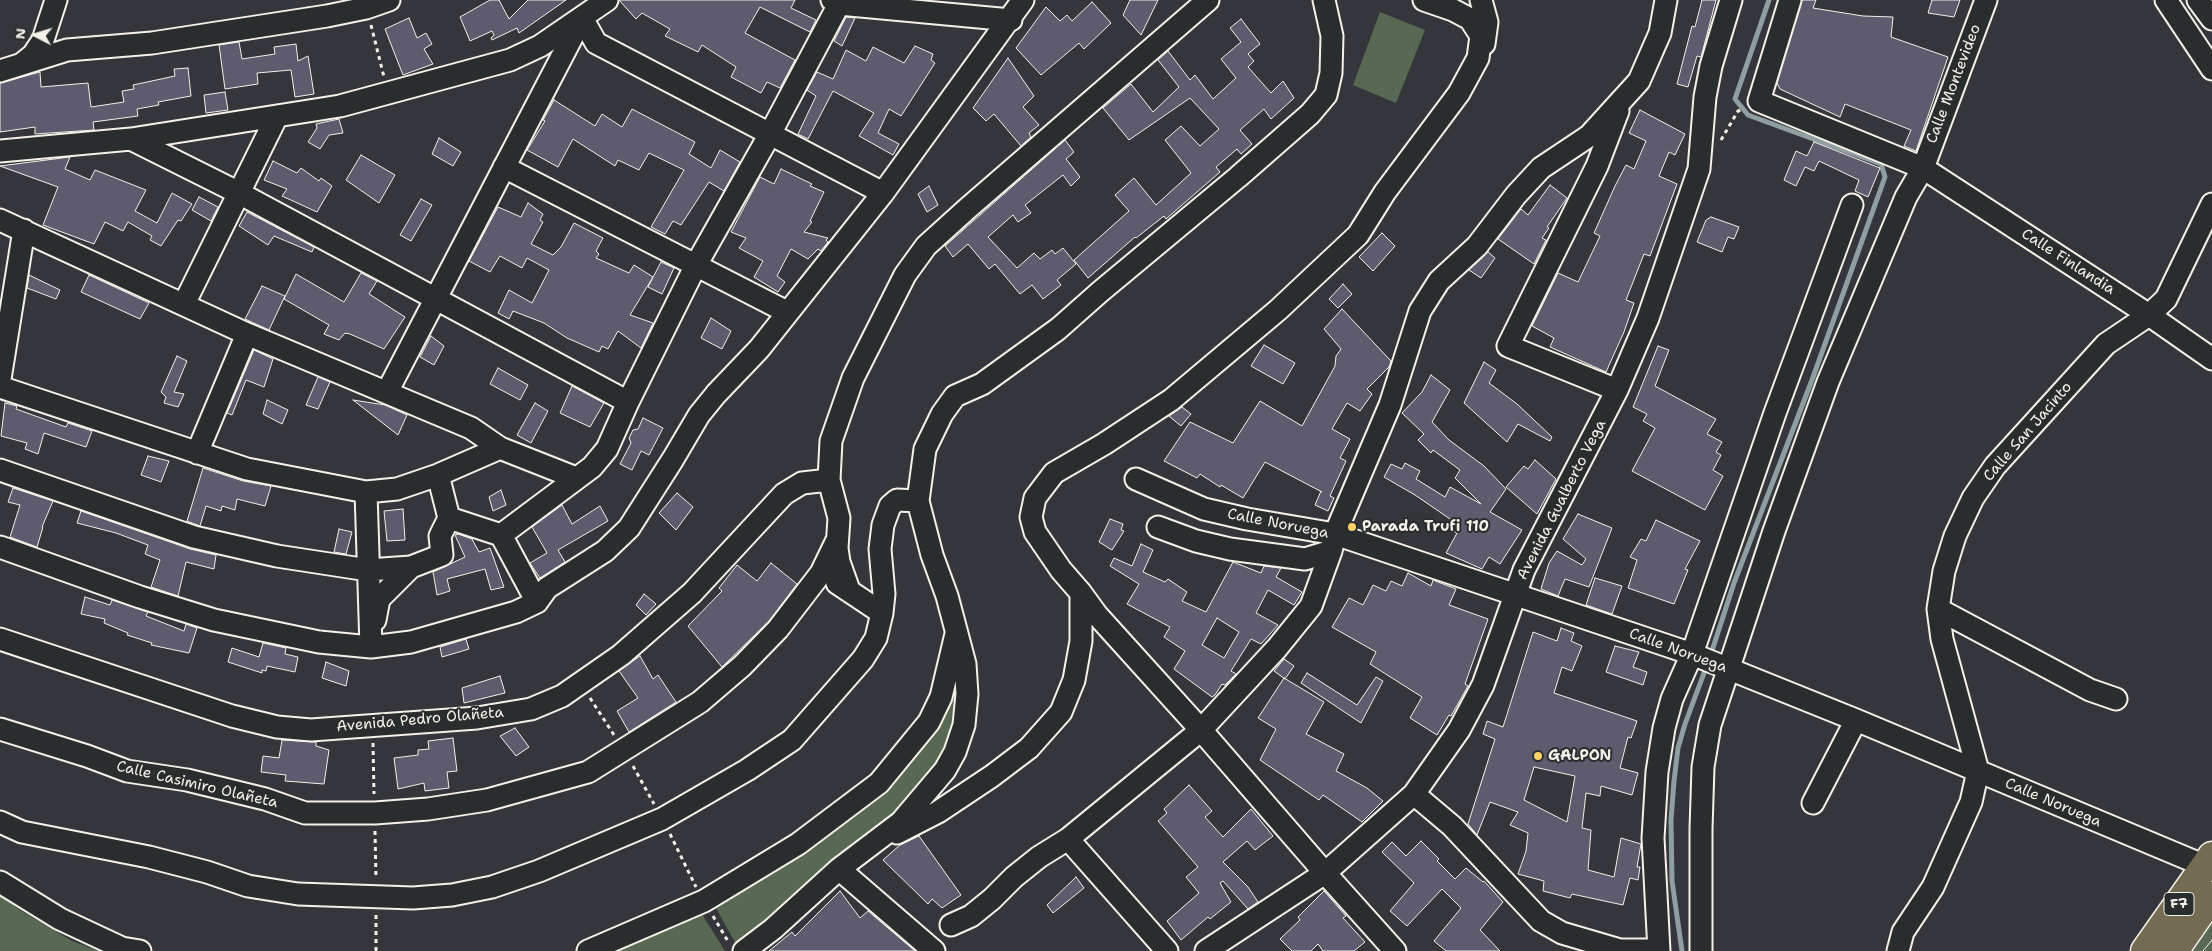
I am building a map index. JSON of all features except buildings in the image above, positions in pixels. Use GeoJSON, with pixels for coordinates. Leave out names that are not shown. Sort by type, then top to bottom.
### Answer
{"type":"FeatureCollection","features":[{"type":"Feature","properties":{"kind":"highway","name":"F7"},"geometry":{"type":"LineString","coordinates":[[2145,951],[2209,861]]}},
{"type":"Feature","properties":{"kind":"highway","name":"F7"},"geometry":{"type":"LineString","coordinates":[[2174,951],[2212,896]]}},
{"type":"Feature","properties":{"kind":"street"},"geometry":{"type":"LineString","coordinates":[[8,69],[33,55],[43,40],[56,0]]}},
{"type":"Feature","properties":{"kind":"street"},"geometry":{"type":"LineString","coordinates":[[8,69],[67,50],[152,44],[389,0]]}},
{"type":"Feature","properties":{"kind":"street"},"geometry":{"type":"LineString","coordinates":[[0,151],[131,139],[340,106],[389,94],[510,60],[540,46],[607,0]]}},
{"type":"Feature","properties":{"kind":"street"},"geometry":{"type":"LineString","coordinates":[[0,547],[140,597],[214,620],[319,642],[371,647],[411,642],[516,612],[537,602],[547,588],[605,551],[629,528],[699,415],[716,394],[759,349],[883,193],[1011,20],[1023,0]]}},
{"type":"Feature","properties":{"kind":"street"},"geometry":{"type":"LineString","coordinates":[[849,590],[839,562],[837,540],[839,518],[829,480],[831,441],[853,378],[905,275],[926,246],[1208,0]]}},
{"type":"Feature","properties":{"kind":"street"},"geometry":{"type":"LineString","coordinates":[[744,951],[773,929],[863,850],[901,822],[945,770],[955,752],[964,725],[967,694],[965,664],[957,630],[932,555],[918,501],[926,449],[942,414],[955,396],[982,384],[1058,329],[1310,114],[1326,95],[1331,73],[1332,36],[1324,0]]}},
{"type":"Feature","properties":{"kind":"street"},"geometry":{"type":"LineString","coordinates":[[1395,951],[1324,873],[1201,730],[1097,616],[1081,593],[1061,570],[1035,532],[1031,517],[1035,498],[1054,473],[1104,444],[1171,400],[1329,264],[1358,235],[1385,192],[1459,93],[1478,58],[1484,43],[1487,22],[1481,0]]}},
{"type":"Feature","properties":{"kind":"street"},"geometry":{"type":"LineString","coordinates":[[951,925],[971,916],[1039,857],[1068,839],[1201,730],[1277,648],[1311,606],[1333,542],[1390,405],[1420,311],[1438,281],[1477,246],[1516,195],[1541,168],[1588,136],[1640,81],[1660,33],[1666,0]]}},
{"type":"Feature","properties":{"kind":"street","name":"Avenida Gualberto Vega"},"geometry":{"type":"LineString","coordinates":[[1206,951],[1324,873],[1414,794],[1460,730],[1482,685],[1524,570],[1617,390],[1648,318],[1699,168],[1705,97],[1731,0]]}},
{"type":"Feature","properties":{"kind":"street"},"geometry":{"type":"LineString","coordinates":[[1759,101],[1790,0]]}},
{"type":"Feature","properties":{"kind":"street","name":"Calle Montevideo"},"geometry":{"type":"LineString","coordinates":[[1710,662],[1774,531],[1828,382],[1906,197],[1922,168],[1986,0]]}},
{"type":"Feature","properties":{"kind":"street"},"geometry":{"type":"LineString","coordinates":[[2166,0],[2212,69]]}},
{"type":"Feature","properties":{"kind":"street"},"geometry":{"type":"LineString","coordinates":[[2198,0],[2212,19]]}},
{"type":"Feature","properties":{"kind":"street"},"geometry":{"type":"LineString","coordinates":[[1428,1],[1453,10],[1470,19],[1481,36],[1478,58]]}},
{"type":"Feature","properties":{"kind":"street"},"geometry":{"type":"LineString","coordinates":[[501,535],[592,467],[608,449],[628,402],[696,265],[770,134],[837,2],[1011,20]]}},
{"type":"Feature","properties":{"kind":"street"},"geometry":{"type":"LineString","coordinates":[[582,18],[596,43],[883,193]]}},
{"type":"Feature","properties":{"kind":"street"},"geometry":{"type":"LineString","coordinates":[[387,392],[434,298],[582,18]]}},
{"type":"Feature","properties":{"kind":"street"},"geometry":{"type":"LineString","coordinates":[[1617,390],[1508,346],[1597,166],[1622,100]]}},
{"type":"Feature","properties":{"kind":"street","name":"Calle Finlandia"},"geometry":{"type":"LineString","coordinates":[[1759,101],[1922,168],[2150,315],[2212,359]]}},
{"type":"Feature","properties":{"kind":"street"},"geometry":{"type":"LineString","coordinates":[[184,304],[278,116]]}},
{"type":"Feature","properties":{"kind":"street"},"geometry":{"type":"LineString","coordinates":[[131,139],[239,194],[628,402]]}},
{"type":"Feature","properties":{"kind":"street"},"geometry":{"type":"LineString","coordinates":[[504,167],[787,312]]}},
{"type":"Feature","properties":{"kind":"street"},"geometry":{"type":"LineString","coordinates":[[1701,951],[1700,829],[1703,766],[1710,725],[1710,662],[1775,412],[1852,205]]}},
{"type":"Feature","properties":{"kind":"street","name":"Calle San Jacinto"},"geometry":{"type":"LineString","coordinates":[[1898,951],[1903,932],[1933,887],[1968,810],[1978,771],[1942,639],[1938,609],[1944,571],[1955,536],[1973,498],[1995,466],[2106,344],[2150,315],[2166,299],[2209,216]]}},
{"type":"Feature","properties":{"kind":"street"},"geometry":{"type":"LineString","coordinates":[[0,220],[247,334],[472,428],[500,448],[576,478]]}},
{"type":"Feature","properties":{"kind":"street"},"geometry":{"type":"LineString","coordinates":[[0,379],[24,230]]}},
{"type":"Feature","properties":{"kind":"street"},"geometry":{"type":"LineString","coordinates":[[197,453],[247,334]]}},
{"type":"Feature","properties":{"kind":"street"},"geometry":{"type":"LineString","coordinates":[[0,387],[246,469],[366,492],[397,489],[500,448]]}},
{"type":"Feature","properties":{"kind":"street"},"geometry":{"type":"LineString","coordinates":[[0,470],[194,537],[277,556],[368,570],[411,566],[442,555],[440,536],[449,518],[438,474]]}},
{"type":"Feature","properties":{"kind":"street","name":"Calle Noruega"},"geometry":{"type":"LineString","coordinates":[[1136,479],[1204,509],[1333,542],[1515,596],[1710,662],[1978,771],[2209,861]]}},
{"type":"Feature","properties":{"kind":"street","name":"Avenida Pedro Olañeta"},"geometry":{"type":"LineString","coordinates":[[0,639],[232,716],[277,727],[311,730],[477,718],[531,709],[562,696],[621,655],[692,594],[784,494],[802,483],[829,480]]}},
{"type":"Feature","properties":{"kind":"street"},"geometry":{"type":"LineString","coordinates":[[366,492],[371,647]]}},
{"type":"Feature","properties":{"kind":"street"},"geometry":{"type":"LineString","coordinates":[[0,822],[22,832],[149,857],[207,872],[248,886],[298,894],[413,898],[452,895],[492,886],[539,870],[662,819],[718,788],[792,740],[863,659],[876,638],[884,594],[880,549],[883,525],[890,506],[897,500],[918,501]]}},
{"type":"Feature","properties":{"kind":"street"},"geometry":{"type":"LineString","coordinates":[[449,518],[501,535],[537,602]]}},
{"type":"Feature","properties":{"kind":"street"},"geometry":{"type":"LineString","coordinates":[[1158,527],[1196,541],[1230,549],[1305,559],[1333,542]]}},
{"type":"Feature","properties":{"kind":"street","name":"Calle Casimiro Olañeta"},"geometry":{"type":"LineString","coordinates":[[0,729],[87,756],[126,771],[187,780],[265,799],[306,813],[375,813],[428,809],[487,800],[588,772],[700,702],[742,666],[778,629],[821,573],[837,540]]}},
{"type":"Feature","properties":{"kind":"street"},"geometry":{"type":"LineString","coordinates":[[371,647],[378,599],[411,566]]}},
{"type":"Feature","properties":{"kind":"street"},"geometry":{"type":"LineString","coordinates":[[821,573],[882,613]]}},
{"type":"Feature","properties":{"kind":"street"},"geometry":{"type":"LineString","coordinates":[[863,850],[938,812],[992,776],[1029,748],[1061,712],[1074,680],[1081,640],[1081,593]]}},
{"type":"Feature","properties":{"kind":"street"},"geometry":{"type":"LineString","coordinates":[[1938,609],[2090,690],[2116,699]]}},
{"type":"Feature","properties":{"kind":"street"},"geometry":{"type":"LineString","coordinates":[[588,951],[704,901],[798,844],[879,783],[930,722],[940,697],[957,630]]}},
{"type":"Feature","properties":{"kind":"street"},"geometry":{"type":"LineString","coordinates":[[1414,794],[1452,826],[1541,921],[1562,933],[1620,950],[1659,950],[1653,838],[1657,772],[1664,728],[1672,699],[1710,662]]}},
{"type":"Feature","properties":{"kind":"street"},"geometry":{"type":"LineString","coordinates":[[1813,803],[1856,720]]}},
{"type":"Feature","properties":{"kind":"street"},"geometry":{"type":"LineString","coordinates":[[1068,839],[1167,951]]}},
{"type":"Feature","properties":{"kind":"street"},"geometry":{"type":"LineString","coordinates":[[839,870],[934,951]]}},
{"type":"Feature","properties":{"kind":"street"},"geometry":{"type":"LineString","coordinates":[[0,882],[60,919],[122,948],[140,951]]}},
{"type":"Feature","properties":{"kind":"path"},"geometry":{"type":"LineString","coordinates":[[365,4],[389,94]]}},
{"type":"Feature","properties":{"kind":"path"},"geometry":{"type":"LineString","coordinates":[[1699,168],[1718,145],[1738,112],[1759,101]]}},
{"type":"Feature","properties":{"kind":"path"},"geometry":{"type":"LineString","coordinates":[[373,725],[376,951]]}},
{"type":"Feature","properties":{"kind":"green space"},"geometry":{"type":"Polygon","coordinates":[[[1380,12],[1425,30],[1396,103],[1353,85],[1380,12]]]}},
{"type":"Feature","properties":{"kind":"green space"},"geometry":{"type":"Polygon","coordinates":[[[955,650],[960,710],[938,768],[887,824],[858,841],[815,875],[786,907],[769,922],[736,944],[713,903],[892,779],[955,650]]]}},
{"type":"Feature","properties":{"kind":"green space"},"geometry":{"type":"Polygon","coordinates":[[[0,895],[20,910],[72,941],[99,951],[0,951],[0,895]]]}},
{"type":"Feature","properties":{"kind":"green space"},"geometry":{"type":"Polygon","coordinates":[[[2212,910],[2212,951],[2183,951],[2212,910]]]}},
{"type":"Feature","properties":{"kind":"green space"},"geometry":{"type":"Polygon","coordinates":[[[700,911],[725,951],[610,951],[700,911]]]}},
{"type":"Feature","properties":{"kind":"waterway"},"geometry":{"type":"LineString","coordinates":[[1710,657],[1734,583],[1812,380],[1885,177],[1881,164],[1748,115],[1735,99],[1769,0]]}},
{"type":"Feature","properties":{"kind":"waterway"},"geometry":{"type":"LineString","coordinates":[[1682,951],[1672,881],[1671,820],[1674,781],[1678,748],[1707,665]]}},
{"type":"Feature","properties":{"kind":"tram line"},"geometry":{"type":"LineString","coordinates":[[2203,951],[2212,940]]}},
{"type":"Feature","properties":{"kind":"place","name":"Parada Trufi 110"},"geometry":{"type":"Point","coordinates":[1352,527]}},
{"type":"Feature","properties":{"kind":"place","name":"GALPON"},"geometry":{"type":"Point","coordinates":[1538,756]}}]}
